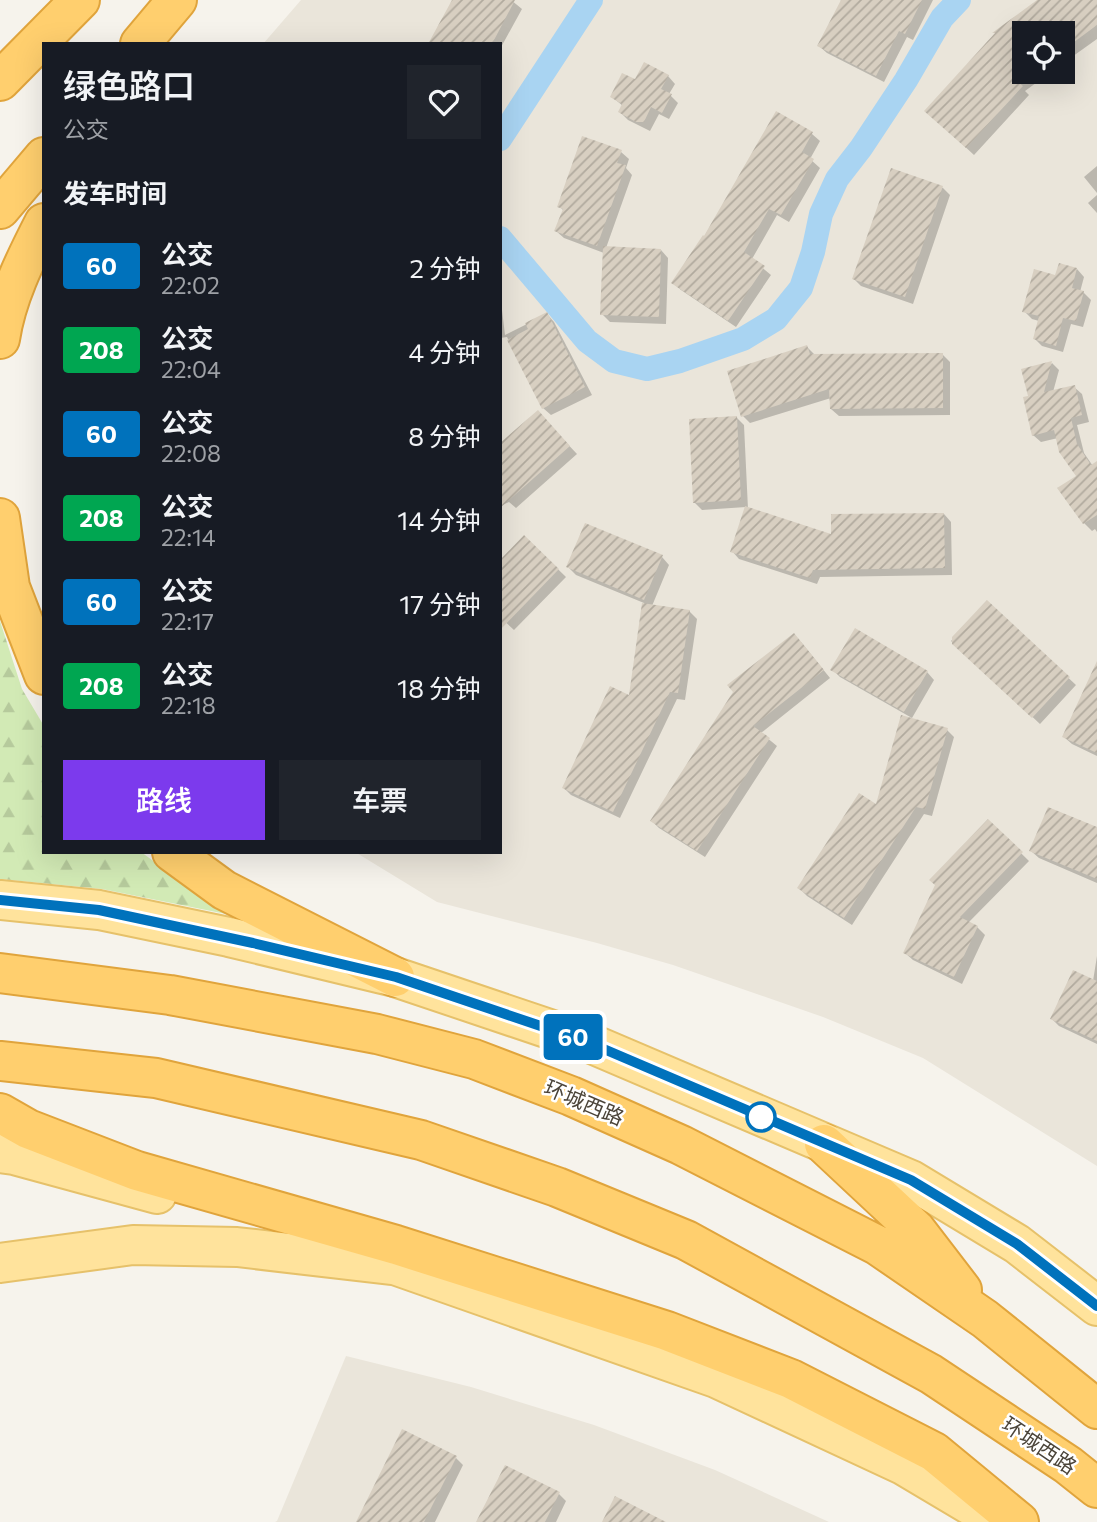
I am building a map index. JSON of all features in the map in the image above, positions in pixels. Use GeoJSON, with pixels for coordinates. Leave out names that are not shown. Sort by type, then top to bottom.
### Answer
{"type":"FeatureCollection","features":[{"type":"Feature","properties":{"kind":"highway"},"geometry":{"type":"LineString","coordinates":[[0,81],[80,0]]}},
{"type":"Feature","properties":{"kind":"highway"},"geometry":{"type":"LineString","coordinates":[[54,42],[88,0]]}},
{"type":"Feature","properties":{"kind":"highway"},"geometry":{"type":"LineString","coordinates":[[142,42],[177,0]]}},
{"type":"Feature","properties":{"kind":"highway"},"geometry":{"type":"LineString","coordinates":[[161,42],[192,0]]}},
{"type":"Feature","properties":{"kind":"highway"},"geometry":{"type":"LineString","coordinates":[[0,109],[42,57]]}},
{"type":"Feature","properties":{"kind":"highway"},"geometry":{"type":"LineString","coordinates":[[0,209],[42,160]]}},
{"type":"Feature","properties":{"kind":"highway"},"geometry":{"type":"LineString","coordinates":[[0,340],[3,318],[42,227]]}},
{"type":"Feature","properties":{"kind":"highway"},"geometry":{"type":"LineString","coordinates":[[0,518],[10,587],[42,670]]}},
{"type":"Feature","properties":{"kind":"highway"},"geometry":{"type":"LineString","coordinates":[[175,854],[224,890],[396,977]]}},
{"type":"Feature","properties":{"kind":"highway","name":"环城西路"},"geometry":{"type":"LineString","coordinates":[[0,973],[183,998],[377,1034],[474,1059],[571,1096],[681,1145],[877,1245],[985,1320],[1097,1409]]}},
{"type":"Feature","properties":{"kind":"highway","name":"环城西路"},"geometry":{"type":"LineString","coordinates":[[0,1061],[156,1078],[421,1140],[557,1187],[686,1240],[931,1374],[1068,1465],[1097,1488]]}},
{"type":"Feature","properties":{"kind":"highway"},"geometry":{"type":"LineString","coordinates":[[0,1113],[28,1129],[137,1171],[396,1245],[667,1331],[792,1379],[934,1452],[1019,1522]]}},
{"type":"Feature","properties":{"kind":"highway"},"geometry":{"type":"LineString","coordinates":[[824,1144],[916,1230],[985,1320]]}},
{"type":"Feature","properties":{"kind":"main road"},"geometry":{"type":"LineString","coordinates":[[0,900],[99,910],[229,937],[396,977],[585,1041],[911,1180],[1017,1244],[1097,1306]]}},
{"type":"Feature","properties":{"kind":"main road"},"geometry":{"type":"LineString","coordinates":[[0,1153],[238,1215],[399,1266],[716,1378],[903,1465],[999,1522]]}},
{"type":"Feature","properties":{"kind":"main road"},"geometry":{"type":"LineString","coordinates":[[0,1263],[133,1245],[237,1247],[399,1266]]}},
{"type":"Feature","properties":{"kind":"shaded area"},"geometry":{"type":"Polygon","coordinates":[[[301,0],[1097,0],[1097,1166],[923,1058],[823,1017],[673,965],[437,902],[358,854],[502,854],[502,42],[265,42],[301,0]]]}},
{"type":"Feature","properties":{"kind":"shaded area"},"geometry":{"type":"Polygon","coordinates":[[[346,1356],[471,1387],[594,1425],[715,1470],[829,1522],[275,1522],[346,1356]]]}},
{"type":"Feature","properties":{"kind":"green space"},"geometry":{"type":"Polygon","coordinates":[[[0,621],[22,689],[42,723],[42,854],[144,854],[226,914],[102,889],[0,879],[0,621]]]}},
{"type":"Feature","properties":{"kind":"building"},"geometry":{"type":"Polygon","coordinates":[[[452,0],[515,0],[493,42],[429,42],[452,0]]]}},
{"type":"Feature","properties":{"kind":"building"},"geometry":{"type":"Polygon","coordinates":[[[841,0],[922,0],[905,34],[899,31],[876,76],[817,46],[841,0]]]}},
{"type":"Feature","properties":{"kind":"building"},"geometry":{"type":"Polygon","coordinates":[[[1037,0],[1097,0],[1097,25],[1075,41],[1075,21],[1012,21],[1012,84],[1023,86],[966,148],[924,111],[995,33],[992,33],[1037,0]]]}},
{"type":"Feature","properties":{"kind":"building"},"geometry":{"type":"Polygon","coordinates":[[[644,62],[669,75],[661,89],[672,94],[662,113],[651,107],[644,122],[636,122],[618,112],[622,104],[610,97],[622,73],[635,79],[644,62]]]}},
{"type":"Feature","properties":{"kind":"building"},"geometry":{"type":"Polygon","coordinates":[[[776,111],[813,132],[802,152],[814,159],[781,215],[769,209],[744,252],[765,266],[728,321],[671,283],[704,236],[776,111]]]}},
{"type":"Feature","properties":{"kind":"building"},"geometry":{"type":"Polygon","coordinates":[[[582,136],[622,150],[617,163],[626,165],[597,246],[554,231],[563,209],[557,207],[582,136]]]}},
{"type":"Feature","properties":{"kind":"building"},"geometry":{"type":"Polygon","coordinates":[[[891,168],[943,186],[905,297],[852,279],[891,168]]]}},
{"type":"Feature","properties":{"kind":"building"},"geometry":{"type":"Polygon","coordinates":[[[603,246],[661,249],[659,317],[600,315],[603,246]]]}},
{"type":"Feature","properties":{"kind":"building"},"geometry":{"type":"Polygon","coordinates":[[[1059,263],[1077,268],[1072,288],[1084,291],[1076,321],[1063,318],[1056,346],[1033,339],[1039,316],[1022,312],[1034,269],[1055,275],[1059,263]]]}},
{"type":"Feature","properties":{"kind":"building"},"geometry":{"type":"Polygon","coordinates":[[[547,312],[585,387],[542,409],[507,340],[528,329],[525,323],[547,312]]]}},
{"type":"Feature","properties":{"kind":"building"},"geometry":{"type":"Polygon","coordinates":[[[807,345],[810,354],[943,353],[943,408],[830,409],[829,389],[741,417],[727,371],[807,345]]]}},
{"type":"Feature","properties":{"kind":"building"},"geometry":{"type":"Polygon","coordinates":[[[1052,361],[1044,392],[1075,385],[1082,415],[1071,418],[1077,444],[1091,465],[1097,461],[1097,515],[1083,524],[1057,488],[1076,476],[1059,452],[1054,430],[1032,436],[1023,397],[1028,396],[1021,369],[1052,361]]]}},
{"type":"Feature","properties":{"kind":"building"},"geometry":{"type":"Polygon","coordinates":[[[538,410],[570,446],[502,506],[502,441],[538,410]]]}},
{"type":"Feature","properties":{"kind":"building"},"geometry":{"type":"Polygon","coordinates":[[[737,416],[741,500],[693,503],[689,419],[737,416]]]}},
{"type":"Feature","properties":{"kind":"building"},"geometry":{"type":"Polygon","coordinates":[[[745,506],[831,534],[831,514],[944,513],[945,568],[813,570],[810,578],[730,552],[745,506]]]}},
{"type":"Feature","properties":{"kind":"building"},"geometry":{"type":"Polygon","coordinates":[[[585,523],[663,555],[644,600],[566,567],[585,523]]]}},
{"type":"Feature","properties":{"kind":"building"},"geometry":{"type":"Polygon","coordinates":[[[524,535],[559,569],[502,628],[502,558],[524,535]]]}},
{"type":"Feature","properties":{"kind":"building"},"geometry":{"type":"Polygon","coordinates":[[[987,600],[1070,677],[1032,718],[952,644],[952,637],[987,600]]]}},
{"type":"Feature","properties":{"kind":"building"},"geometry":{"type":"Polygon","coordinates":[[[642,603],[690,610],[678,693],[670,692],[613,812],[562,788],[610,686],[629,695],[642,603]]]}},
{"type":"Feature","properties":{"kind":"building"},"geometry":{"type":"Polygon","coordinates":[[[855,628],[928,671],[904,712],[830,670],[855,628]]]}},
{"type":"Feature","properties":{"kind":"building"},"geometry":{"type":"Polygon","coordinates":[[[794,633],[824,670],[753,726],[770,738],[697,851],[650,821],[733,692],[727,685],[794,633]]]}},
{"type":"Feature","properties":{"kind":"building"},"geometry":{"type":"Polygon","coordinates":[[[1097,661],[1097,753],[1062,737],[1097,661]]]}},
{"type":"Feature","properties":{"kind":"building"},"geometry":{"type":"Polygon","coordinates":[[[901,715],[948,728],[925,809],[916,807],[844,918],[797,888],[859,793],[876,804],[901,715]]]}},
{"type":"Feature","properties":{"kind":"building"},"geometry":{"type":"Polygon","coordinates":[[[1048,807],[1097,827],[1097,879],[1029,851],[1048,807]]]}},
{"type":"Feature","properties":{"kind":"building"},"geometry":{"type":"Polygon","coordinates":[[[988,819],[1023,852],[960,917],[978,926],[954,977],[903,953],[935,885],[929,880],[988,819]]]}},
{"type":"Feature","properties":{"kind":"building"},"geometry":{"type":"Polygon","coordinates":[[[1073,970],[1097,981],[1097,1041],[1050,1019],[1073,970]]]}},
{"type":"Feature","properties":{"kind":"building"},"geometry":{"type":"Polygon","coordinates":[[[402,1429],[457,1456],[424,1522],[356,1522],[402,1429]]]}},
{"type":"Feature","properties":{"kind":"building"},"geometry":{"type":"Polygon","coordinates":[[[505,1465],[560,1492],[545,1522],[476,1522],[505,1465]]]}},
{"type":"Feature","properties":{"kind":"building"},"geometry":{"type":"Polygon","coordinates":[[[615,1496],[666,1522],[602,1522],[615,1496]]]}},
{"type":"Feature","properties":{"kind":"waterway"},"geometry":{"type":"LineString","coordinates":[[502,136],[591,0]]}},
{"type":"Feature","properties":{"kind":"waterway"},"geometry":{"type":"LineString","coordinates":[[502,240],[587,341],[614,361],[647,369],[680,361],[743,339],[776,319],[801,288],[813,252],[821,214],[837,179],[906,80],[942,18],[959,0]]}},
{"type":"Feature","properties":{"kind":"bus line","name":"60"},"geometry":{"type":"LineString","coordinates":[[0,900],[99,910],[229,937],[396,977],[585,1041],[911,1180],[1017,1244],[1097,1306]]}}]}
